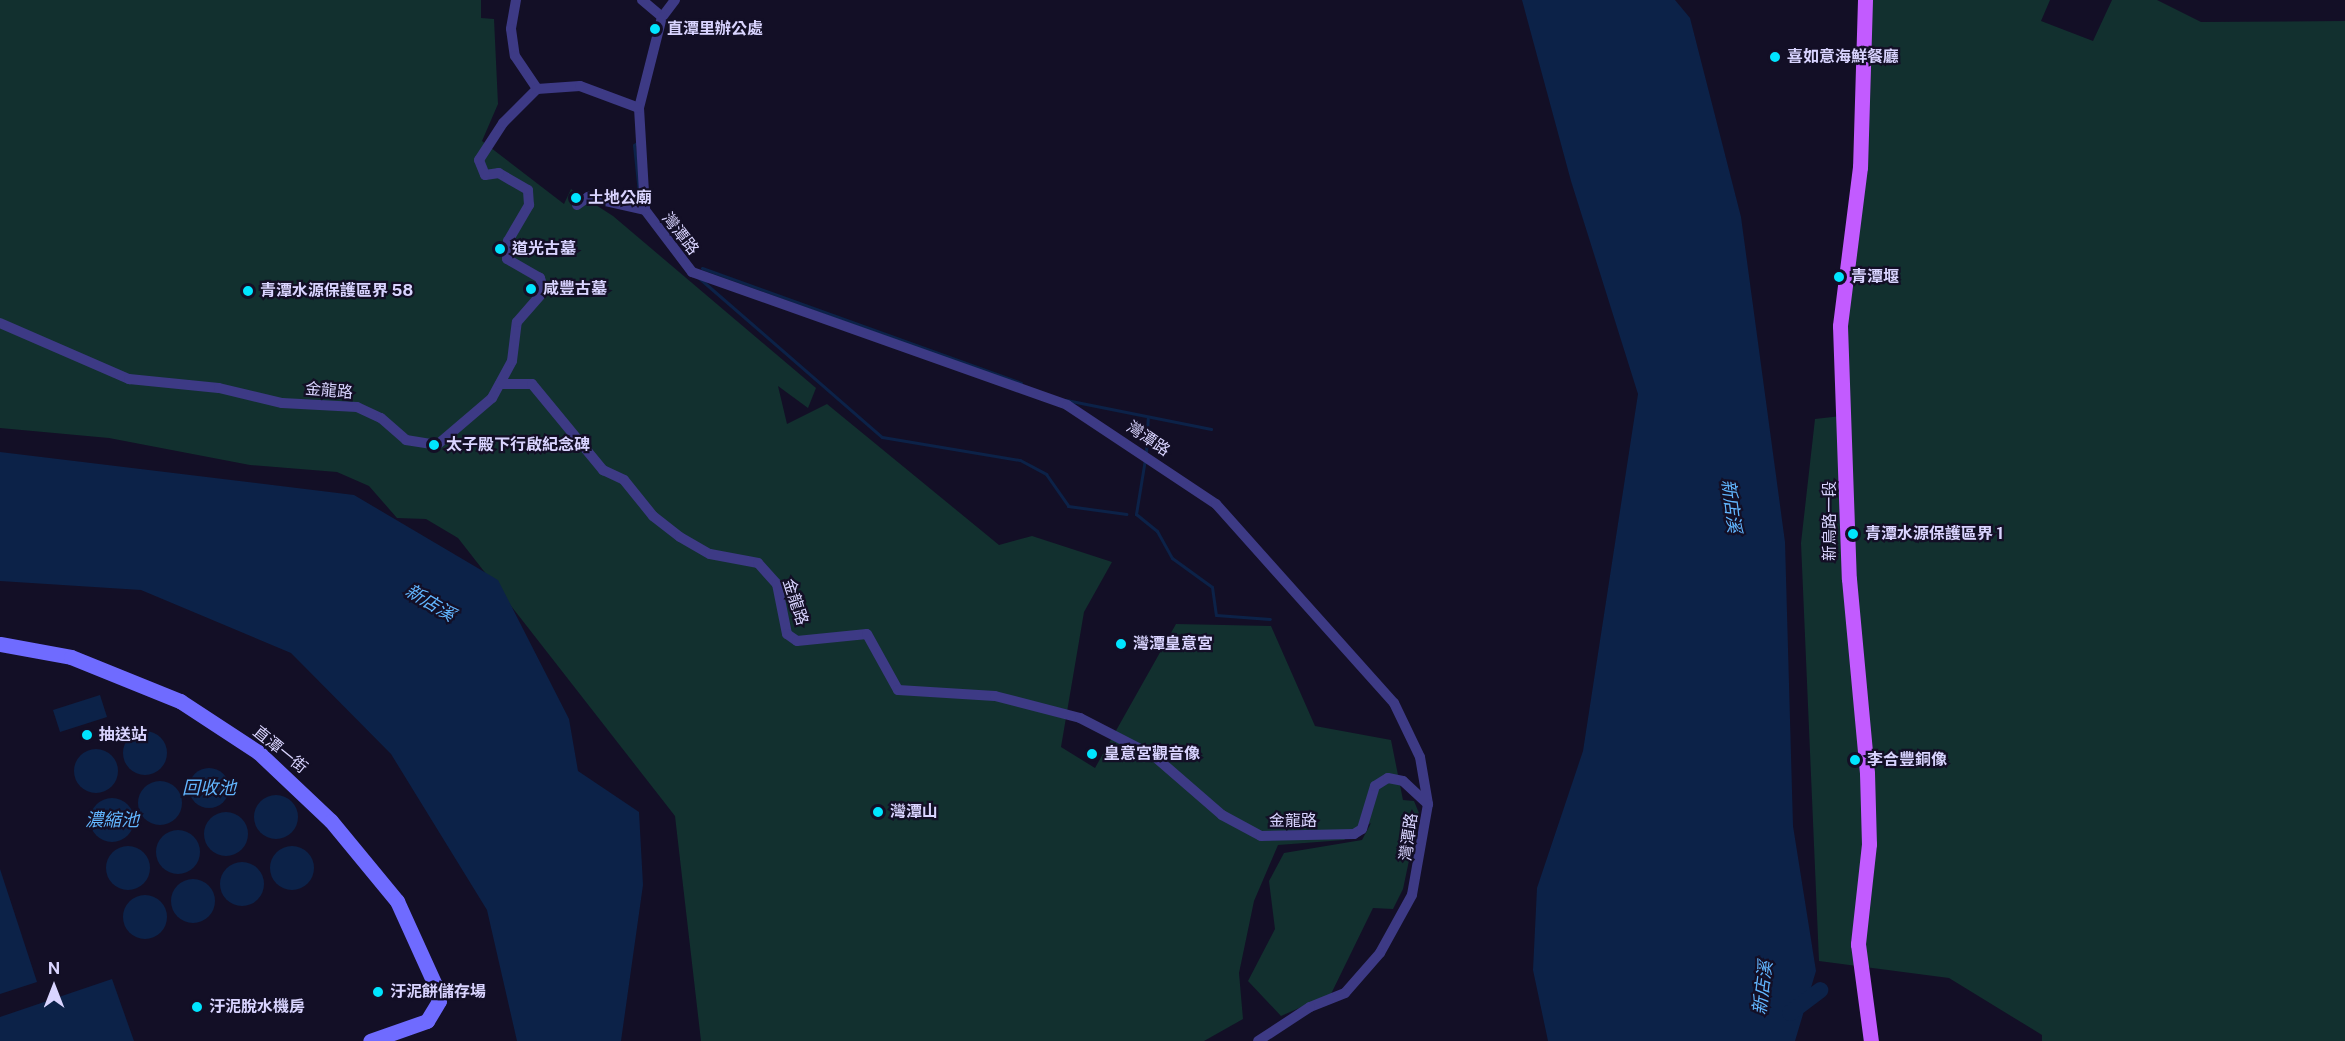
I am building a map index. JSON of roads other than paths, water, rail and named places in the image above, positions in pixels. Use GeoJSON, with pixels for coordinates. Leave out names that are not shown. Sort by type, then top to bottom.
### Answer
{"type":"FeatureCollection","features":[{"type":"Feature","properties":{"kind":"main road","name":"新烏路一段"},"geometry":{"type":"LineString","coordinates":[[1865,0],[1860,167],[1840,326],[1849,579],[1867,773],[1869,844],[1858,944],[1871,1041]]}},
{"type":"Feature","properties":{"kind":"street"},"geometry":{"type":"LineString","coordinates":[[516,0],[510,28],[515,56],[537,88]]}},
{"type":"Feature","properties":{"kind":"street"},"geometry":{"type":"LineString","coordinates":[[642,0],[662,17]]}},
{"type":"Feature","properties":{"kind":"street","name":"灣潭路"},"geometry":{"type":"LineString","coordinates":[[675,0],[662,17],[639,108],[645,210],[692,272],[1067,405],[1216,504],[1395,703],[1420,757],[1428,804],[1412,895],[1380,953],[1345,993],[1310,1006],[1258,1041]]}},
{"type":"Feature","properties":{"kind":"street"},"geometry":{"type":"LineString","coordinates":[[500,384],[512,361],[518,322],[544,291],[540,278],[507,259],[508,241],[529,206],[528,190],[499,173],[484,175],[479,160],[503,123],[537,88],[580,86],[639,108]]}},
{"type":"Feature","properties":{"kind":"street"},"geometry":{"type":"LineString","coordinates":[[576,205],[588,196],[645,210]]}},
{"type":"Feature","properties":{"kind":"street","name":"金龍路"},"geometry":{"type":"LineString","coordinates":[[0,323],[129,379],[219,388],[282,403],[357,407],[387,422],[406,440],[427,446],[444,440],[470,412],[492,398],[500,384],[532,384],[603,470],[624,480],[653,516],[680,537],[710,554],[758,563],[777,584],[787,634],[796,641],[867,634],[898,690],[995,696],[1080,718],[1154,756],[1222,815],[1261,836],[1354,834],[1362,829],[1375,786],[1388,778],[1403,781],[1428,804]]}},
{"type":"Feature","properties":{"kind":"street","name":"直潭一街"},"geometry":{"type":"LineString","coordinates":[[0,644],[71,657],[131,679],[180,702],[258,752],[331,821],[380,877],[415,933],[439,1001],[427,1021],[370,1041]]}},
{"type":"Feature","properties":{"kind":"water","name":"新店溪"},"geometry":{"type":"Polygon","coordinates":[[[1522,0],[1675,0],[1690,18],[1741,217],[1785,542],[1793,826],[1816,971],[1795,1041],[1548,1041],[1533,970],[1537,888],[1583,751],[1638,394],[1571,181],[1522,0]]]}},
{"type":"Feature","properties":{"kind":"water","name":"新店溪"},"geometry":{"type":"Polygon","coordinates":[[[0,452],[354,495],[498,580],[569,719],[578,771],[639,812],[643,885],[621,1041],[517,1041],[487,910],[391,754],[291,653],[141,590],[0,581],[0,452]]]}},
{"type":"Feature","properties":{"kind":"water"},"geometry":{"type":"Polygon","coordinates":[[[100,695],[107,717],[60,732],[53,710],[100,695]]]}},
{"type":"Feature","properties":{"kind":"water","name":"濃縮池"},"geometry":{"type":"Polygon","coordinates":[[[145,731],[160,738],[167,753],[160,768],[145,775],[130,768],[123,753],[130,738],[145,731]]]}},
{"type":"Feature","properties":{"kind":"water","name":"濃縮池"},"geometry":{"type":"Polygon","coordinates":[[[96,749],[111,756],[118,771],[111,786],[96,793],[81,786],[74,771],[81,756],[96,749]]]}},
{"type":"Feature","properties":{"kind":"water","name":"回收池"},"geometry":{"type":"Polygon","coordinates":[[[209,768],[223,774],[229,788],[223,802],[209,808],[195,802],[189,788],[195,774],[209,768]]]}},
{"type":"Feature","properties":{"kind":"water","name":"濃縮池"},"geometry":{"type":"Polygon","coordinates":[[[160,781],[175,788],[182,803],[175,818],[160,825],[145,818],[138,803],[145,788],[160,781]]]}},
{"type":"Feature","properties":{"kind":"water"},"geometry":{"type":"Polygon","coordinates":[[[276,795],[291,802],[298,817],[291,832],[276,839],[261,832],[254,817],[261,802],[276,795]]]}},
{"type":"Feature","properties":{"kind":"water","name":"濃縮池"},"geometry":{"type":"Polygon","coordinates":[[[112,798],[127,805],[134,820],[127,835],[112,842],[97,835],[90,820],[97,805],[112,798]]]}},
{"type":"Feature","properties":{"kind":"water"},"geometry":{"type":"Polygon","coordinates":[[[226,812],[241,819],[248,834],[241,849],[226,856],[211,849],[204,834],[211,819],[226,812]]]}},
{"type":"Feature","properties":{"kind":"water","name":"濃縮池"},"geometry":{"type":"Polygon","coordinates":[[[178,830],[193,837],[200,852],[193,867],[178,874],[163,867],[156,852],[163,837],[178,830]]]}},
{"type":"Feature","properties":{"kind":"water","name":"濃縮池"},"geometry":{"type":"Polygon","coordinates":[[[128,846],[143,853],[150,868],[143,883],[128,890],[113,883],[106,868],[113,853],[128,846]]]}},
{"type":"Feature","properties":{"kind":"water"},"geometry":{"type":"Polygon","coordinates":[[[292,846],[307,853],[314,868],[307,883],[292,890],[277,883],[270,868],[277,853],[292,846]]]}},
{"type":"Feature","properties":{"kind":"water"},"geometry":{"type":"Polygon","coordinates":[[[242,862],[257,869],[264,884],[257,899],[242,906],[227,899],[220,884],[227,869],[242,862]]]}},
{"type":"Feature","properties":{"kind":"water"},"geometry":{"type":"Polygon","coordinates":[[[0,869],[37,982],[0,994],[0,869]]]}},
{"type":"Feature","properties":{"kind":"water"},"geometry":{"type":"Polygon","coordinates":[[[193,879],[208,886],[215,901],[208,916],[193,923],[178,916],[171,901],[178,886],[193,879]]]}},
{"type":"Feature","properties":{"kind":"water"},"geometry":{"type":"Polygon","coordinates":[[[145,895],[160,902],[167,917],[160,932],[145,939],[130,932],[123,917],[130,902],[145,895]]]}},
{"type":"Feature","properties":{"kind":"water"},"geometry":{"type":"Polygon","coordinates":[[[112,979],[134,1041],[0,1041],[0,1017],[112,979]]]}},
{"type":"Feature","properties":{"kind":"waterway"},"geometry":{"type":"LineString","coordinates":[[640,141],[634,145],[640,202]]}},
{"type":"Feature","properties":{"kind":"waterway"},"geometry":{"type":"LineString","coordinates":[[702,268],[1021,383]]}},
{"type":"Feature","properties":{"kind":"waterway"},"geometry":{"type":"LineString","coordinates":[[699,278],[882,437],[1020,460],[1046,474],[1068,506],[1126,514]]}},
{"type":"Feature","properties":{"kind":"waterway"},"geometry":{"type":"LineString","coordinates":[[1066,400],[1211,429]]}},
{"type":"Feature","properties":{"kind":"waterway"},"geometry":{"type":"LineString","coordinates":[[1146,452],[1148,418]]}},
{"type":"Feature","properties":{"kind":"waterway"},"geometry":{"type":"LineString","coordinates":[[1145,459],[1136,514],[1157,531],[1172,558],[1212,587],[1216,615],[1270,619]]}},
{"type":"Feature","properties":{"kind":"waterway"},"geometry":{"type":"LineString","coordinates":[[1790,1013],[1820,990]]}},
{"type":"Feature","properties":{"kind":"place","name":"直潭里辦公處"},"geometry":{"type":"Point","coordinates":[655,29]}},
{"type":"Feature","properties":{"kind":"place","name":"喜如意海鮮餐廳"},"geometry":{"type":"Point","coordinates":[1775,57]}},
{"type":"Feature","properties":{"kind":"place","name":"土地公廟"},"geometry":{"type":"Point","coordinates":[576,198]}},
{"type":"Feature","properties":{"kind":"place","name":"道光古墓"},"geometry":{"type":"Point","coordinates":[500,249]}},
{"type":"Feature","properties":{"kind":"place","name":"青潭堰"},"geometry":{"type":"Point","coordinates":[1839,277]}},
{"type":"Feature","properties":{"kind":"place","name":"咸豐古墓"},"geometry":{"type":"Point","coordinates":[531,289]}},
{"type":"Feature","properties":{"kind":"place","name":"青潭水源保護區界 58"},"geometry":{"type":"Point","coordinates":[248,291]}},
{"type":"Feature","properties":{"kind":"place","name":"太子殿下行啟紀念碑"},"geometry":{"type":"Point","coordinates":[434,445]}},
{"type":"Feature","properties":{"kind":"place","name":"青潭水源保護區界 1"},"geometry":{"type":"Point","coordinates":[1853,534]}},
{"type":"Feature","properties":{"kind":"place","name":"灣潭皇意宮"},"geometry":{"type":"Point","coordinates":[1121,644]}},
{"type":"Feature","properties":{"kind":"place","name":"抽送站"},"geometry":{"type":"Point","coordinates":[87,735]}},
{"type":"Feature","properties":{"kind":"place","name":"皇意宮觀音像"},"geometry":{"type":"Point","coordinates":[1092,754]}},
{"type":"Feature","properties":{"kind":"place","name":"李合豐銅像"},"geometry":{"type":"Point","coordinates":[1855,760]}},
{"type":"Feature","properties":{"kind":"place","name":"灣潭山"},"geometry":{"type":"Point","coordinates":[878,812]}},
{"type":"Feature","properties":{"kind":"place","name":"汙泥餅儲存場"},"geometry":{"type":"Point","coordinates":[378,992]}},
{"type":"Feature","properties":{"kind":"place","name":"汙泥脫水機房"},"geometry":{"type":"Point","coordinates":[197,1007]}}]}
